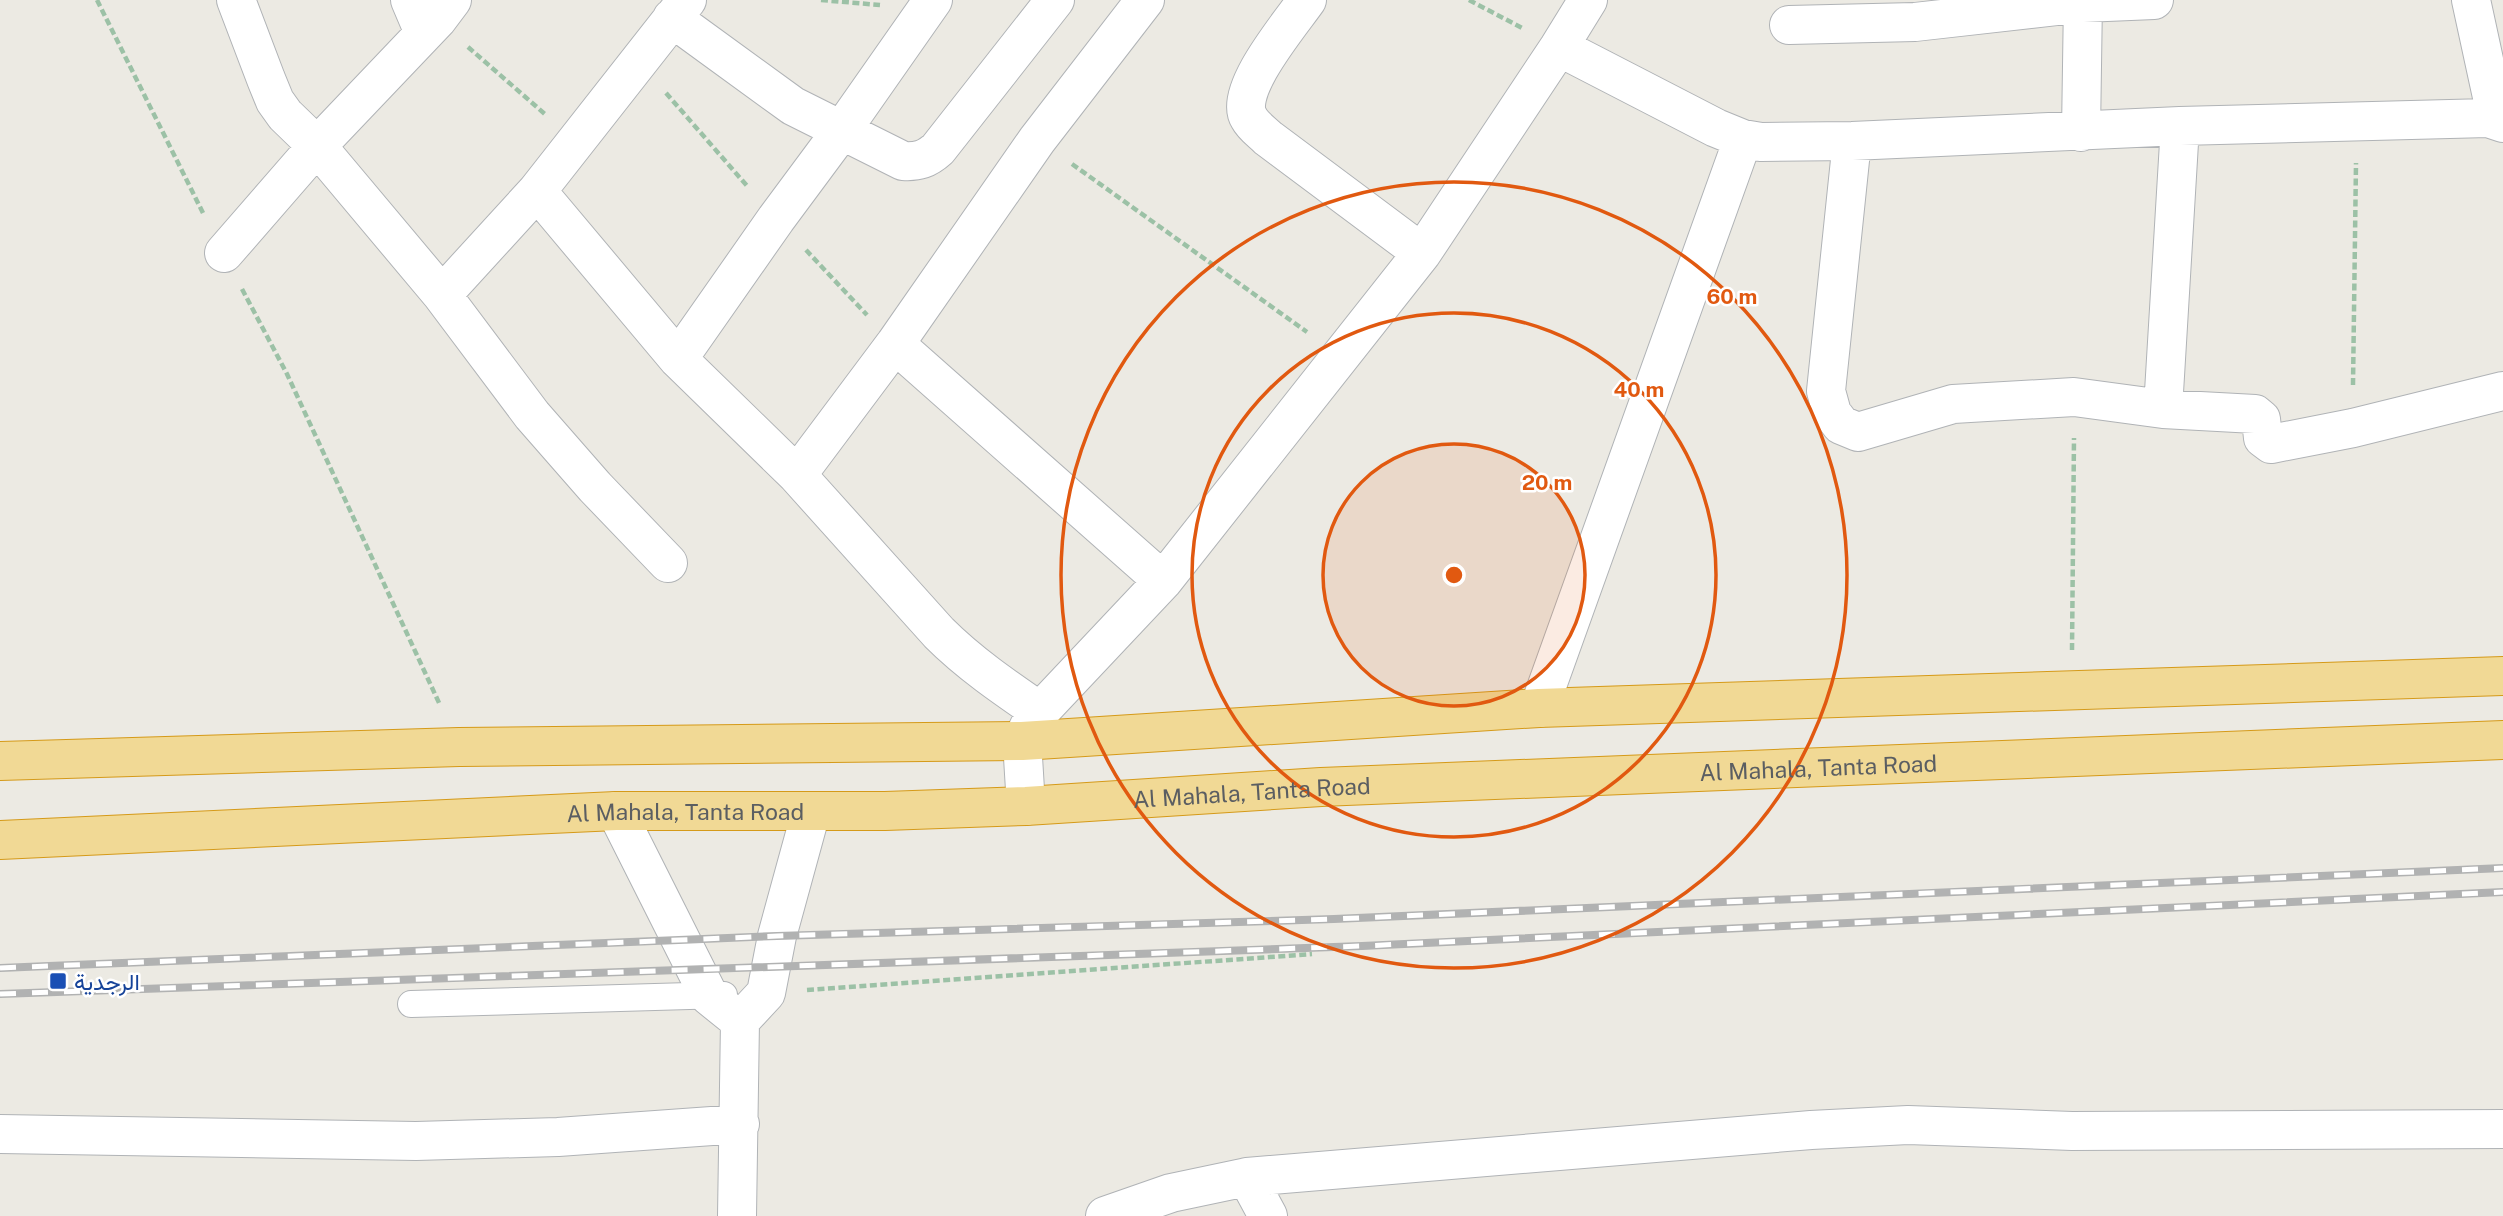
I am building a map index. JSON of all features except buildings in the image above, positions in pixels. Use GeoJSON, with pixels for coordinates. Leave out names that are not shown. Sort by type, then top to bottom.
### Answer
{"type":"FeatureCollection","features":[{"type":"Feature","properties":{"kind":"highway"},"geometry":{"type":"LineString","coordinates":[[0,761],[2503,676]]}},
{"type":"Feature","properties":{"kind":"highway","name":"Al Mahala, Tanta Road"},"geometry":{"type":"LineString","coordinates":[[0,841],[616,811],[811,812],[1027,806],[1321,786],[2503,740]]}},
{"type":"Feature","properties":{"kind":"street"},"geometry":{"type":"LineString","coordinates":[[236,0],[275,101],[285,115],[317,146],[442,295],[532,415],[595,487],[668,563]]}},
{"type":"Feature","properties":{"kind":"street"},"geometry":{"type":"LineString","coordinates":[[442,295],[537,191],[679,9],[793,106],[903,161],[915,162],[929,157],[938,149],[1055,0]]}},
{"type":"Feature","properties":{"kind":"street"},"geometry":{"type":"LineString","coordinates":[[797,475],[895,344],[1038,140],[1145,0]]}},
{"type":"Feature","properties":{"kind":"street"},"geometry":{"type":"LineString","coordinates":[[1307,0],[1250,83],[1245,101],[1248,117],[1268,138],[1422,253]]}},
{"type":"Feature","properties":{"kind":"street"},"geometry":{"type":"LineString","coordinates":[[1027,806],[1031,726],[1163,581],[1422,253],[1588,0]]}},
{"type":"Feature","properties":{"kind":"street"},"geometry":{"type":"LineString","coordinates":[[1790,25],[1915,22],[2083,2],[2154,0]]}},
{"type":"Feature","properties":{"kind":"street"},"geometry":{"type":"LineString","coordinates":[[2471,0],[2500,122]]}},
{"type":"Feature","properties":{"kind":"street"},"geometry":{"type":"LineString","coordinates":[[2081,132],[2083,2]]}},
{"type":"Feature","properties":{"kind":"street"},"geometry":{"type":"LineString","coordinates":[[678,359],[930,4]]}},
{"type":"Feature","properties":{"kind":"street"},"geometry":{"type":"LineString","coordinates":[[223,253],[431,13]]}},
{"type":"Feature","properties":{"kind":"street"},"geometry":{"type":"LineString","coordinates":[[1559,47],[1716,128],[1743,139],[1761,142],[1852,141],[2356,120],[2488,118],[2500,122]]}},
{"type":"Feature","properties":{"kind":"street"},"geometry":{"type":"LineString","coordinates":[[2163,409],[2180,126]]}},
{"type":"Feature","properties":{"kind":"street"},"geometry":{"type":"LineString","coordinates":[[1539,708],[1743,139]]}},
{"type":"Feature","properties":{"kind":"street"},"geometry":{"type":"LineString","coordinates":[[1852,141],[1826,391],[1832,413],[1841,425],[1858,432],[1953,404],[2074,397],[2163,409],[2255,414],[2261,419],[2263,438],[2271,444],[2353,428],[2503,391]]}},
{"type":"Feature","properties":{"kind":"street"},"geometry":{"type":"LineString","coordinates":[[537,191],[678,359],[797,475],[961,655],[1031,726]]}},
{"type":"Feature","properties":{"kind":"street"},"geometry":{"type":"LineString","coordinates":[[895,344],[1163,581]]}},
{"type":"Feature","properties":{"kind":"street"},"geometry":{"type":"LineString","coordinates":[[616,811],[709,996],[740,1021]]}},
{"type":"Feature","properties":{"kind":"street"},"geometry":{"type":"LineString","coordinates":[[737,1216],[740,1021],[766,993],[777,936],[811,812]]}},
{"type":"Feature","properties":{"kind":"street"},"geometry":{"type":"LineString","coordinates":[[0,1134],[416,1141],[558,1137],[740,1124]]}},
{"type":"Feature","properties":{"kind":"street"},"geometry":{"type":"LineString","coordinates":[[1105,1216],[1171,1193],[1247,1177],[1799,1130],[1908,1125],[2072,1131],[2503,1129]]}},
{"type":"Feature","properties":{"kind":"street"},"geometry":{"type":"LineString","coordinates":[[1247,1177],[1268,1216]]}},
{"type":"Feature","properties":{"kind":"lane"},"geometry":{"type":"LineString","coordinates":[[411,1004],[766,993]]}},
{"type":"Feature","properties":{"kind":"path"},"geometry":{"type":"LineString","coordinates":[[97,0],[223,253],[287,374],[459,747]]}},
{"type":"Feature","properties":{"kind":"path"},"geometry":{"type":"LineString","coordinates":[[821,0],[930,4]]}},
{"type":"Feature","properties":{"kind":"path"},"geometry":{"type":"LineString","coordinates":[[1469,0],[1559,47]]}},
{"type":"Feature","properties":{"kind":"path"},"geometry":{"type":"LineString","coordinates":[[431,13],[575,141]]}},
{"type":"Feature","properties":{"kind":"path"},"geometry":{"type":"LineString","coordinates":[[637,61],[776,219],[895,344]]}},
{"type":"Feature","properties":{"kind":"path"},"geometry":{"type":"LineString","coordinates":[[2353,428],[2356,120]]}},
{"type":"Feature","properties":{"kind":"path"},"geometry":{"type":"LineString","coordinates":[[1038,140],[1342,357]]}},
{"type":"Feature","properties":{"kind":"path"},"geometry":{"type":"LineString","coordinates":[[2072,689],[2074,397]]}},
{"type":"Feature","properties":{"kind":"path"},"geometry":{"type":"LineString","coordinates":[[766,993],[1312,954]]}},
{"type":"Feature","properties":{"kind":"railway"},"geometry":{"type":"LineString","coordinates":[[0,968],[777,936],[1334,919],[2503,868]]}},
{"type":"Feature","properties":{"kind":"railway"},"geometry":{"type":"LineString","coordinates":[[0,994],[1362,946],[2503,892]]}},
{"type":"Feature","properties":{"kind":"place","name":"الرجدية"},"geometry":{"type":"Point","coordinates":[58,981]}}]}
